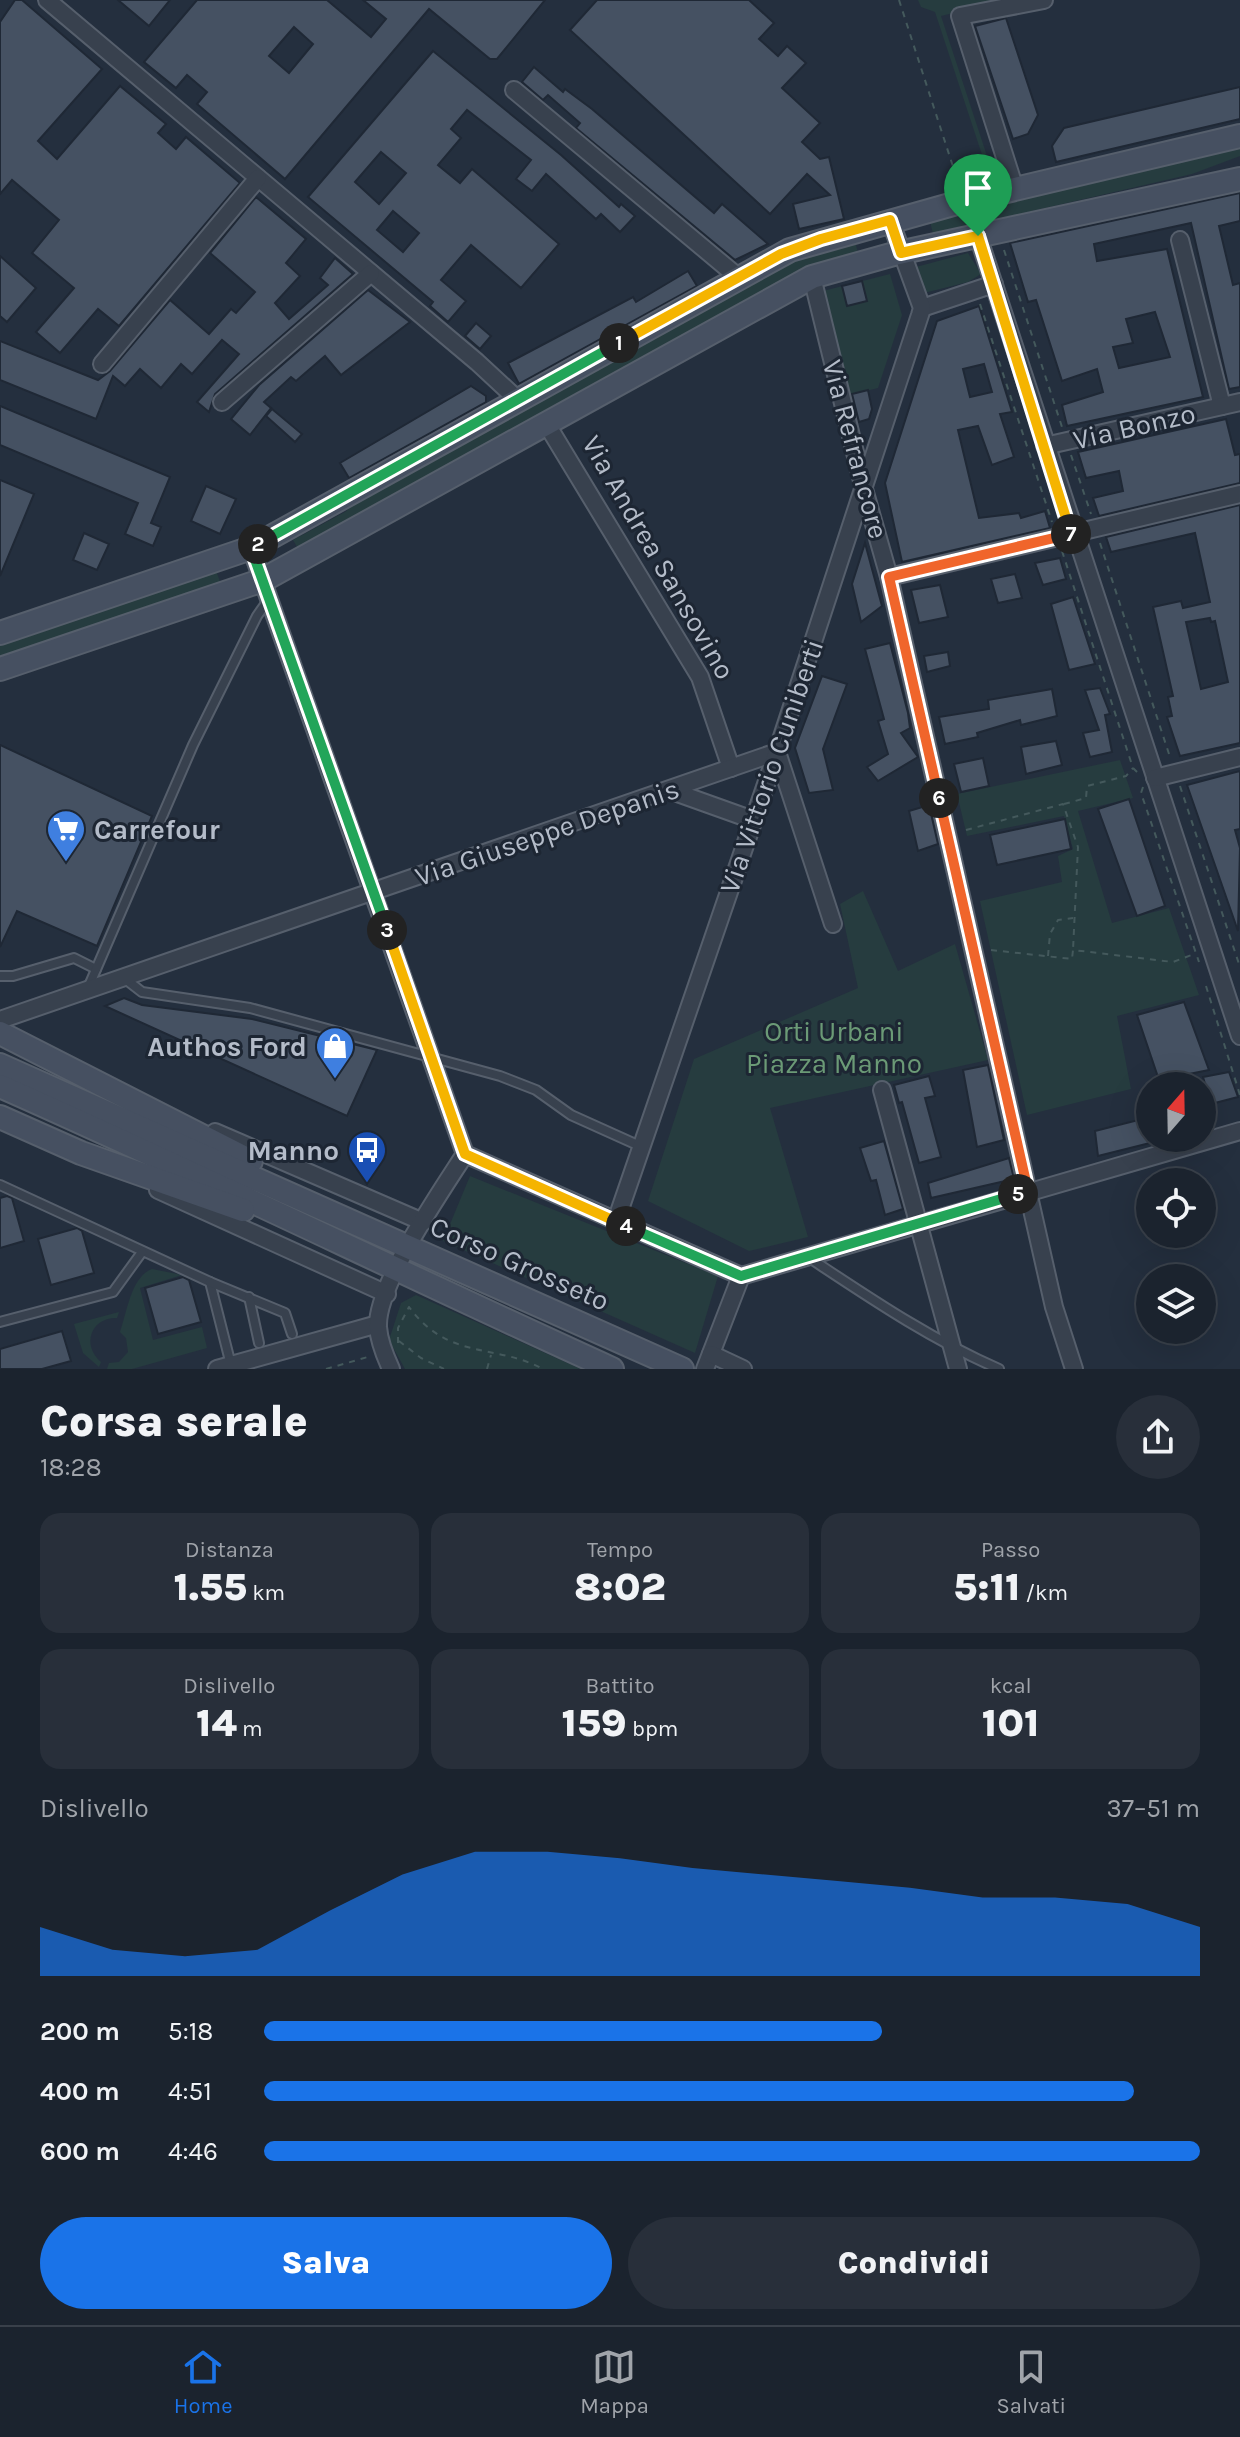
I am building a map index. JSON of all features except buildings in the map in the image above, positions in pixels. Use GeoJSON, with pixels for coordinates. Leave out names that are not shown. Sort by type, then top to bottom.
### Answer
{"type":"FeatureCollection","features":[{"type":"Feature","properties":{"kind":"main road"},"geometry":{"type":"LineString","coordinates":[[0,633],[251,548],[799,246],[964,201],[1240,136]]}},
{"type":"Feature","properties":{"kind":"main road","name":"Via Andrea Sansovino"},"geometry":{"type":"LineString","coordinates":[[0,669],[266,589],[546,423],[812,277],[901,253],[1240,179]]}},
{"type":"Feature","properties":{"kind":"main road","name":"Corso Grosseto"},"geometry":{"type":"LineString","coordinates":[[0,1033],[112,1087],[304,1188],[334,1211]]}},
{"type":"Feature","properties":{"kind":"main road","name":"Corso Grosseto"},"geometry":{"type":"LineString","coordinates":[[0,1065],[334,1211],[682,1369]]}},
{"type":"Feature","properties":{"kind":"main road","name":"Corso Grosseto"},"geometry":{"type":"LineString","coordinates":[[0,1086],[612,1369]]}},
{"type":"Feature","properties":{"kind":"main road","name":"Corso Grosseto"},"geometry":{"type":"LineString","coordinates":[[0,1117],[81,1153],[306,1229]]}},
{"type":"Feature","properties":{"kind":"street"},"geometry":{"type":"LineString","coordinates":[[47,0],[517,399]]}},
{"type":"Feature","properties":{"kind":"street"},"geometry":{"type":"LineString","coordinates":[[1015,189],[960,16],[1044,0]]}},
{"type":"Feature","properties":{"kind":"street"},"geometry":{"type":"LineString","coordinates":[[514,90],[738,277]]}},
{"type":"Feature","properties":{"kind":"street"},"geometry":{"type":"LineString","coordinates":[[102,364],[258,178]]}},
{"type":"Feature","properties":{"kind":"street"},"geometry":{"type":"LineString","coordinates":[[890,220],[922,308],[994,284]]}},
{"type":"Feature","properties":{"kind":"street"},"geometry":{"type":"LineString","coordinates":[[988,234],[994,284],[1045,446],[1066,536],[1147,779],[1239,1029]]}},
{"type":"Feature","properties":{"kind":"street","name":"Via Bonzo"},"geometry":{"type":"LineString","coordinates":[[1180,240],[1222,406]]}},
{"type":"Feature","properties":{"kind":"street"},"geometry":{"type":"LineString","coordinates":[[222,402],[371,273]]}},
{"type":"Feature","properties":{"kind":"street","name":"Via Refrancore"},"geometry":{"type":"LineString","coordinates":[[812,277],[889,577],[1054,1307],[1074,1369]]}},
{"type":"Feature","properties":{"kind":"street","name":"Via Vittorio Cuniberti"},"geometry":{"type":"LineString","coordinates":[[616,1221],[777,752],[922,308]]}},
{"type":"Feature","properties":{"kind":"street","name":"Via Bonzo"},"geometry":{"type":"LineString","coordinates":[[1045,446],[1240,402]]}},
{"type":"Feature","properties":{"kind":"street","name":"Via Andrea Sansovino"},"geometry":{"type":"LineString","coordinates":[[546,423],[700,677],[731,768]]}},
{"type":"Feature","properties":{"kind":"street"},"geometry":{"type":"LineString","coordinates":[[889,577],[1240,494]]}},
{"type":"Feature","properties":{"kind":"street"},"geometry":{"type":"LineString","coordinates":[[847,538],[881,547]]}},
{"type":"Feature","properties":{"kind":"street"},"geometry":{"type":"LineString","coordinates":[[251,548],[465,1154],[741,1276],[1240,1131]]}},
{"type":"Feature","properties":{"kind":"street"},"geometry":{"type":"LineString","coordinates":[[777,752],[833,924]]}},
{"type":"Feature","properties":{"kind":"street","name":"Via Giuseppe Depanis"},"geometry":{"type":"LineString","coordinates":[[0,1020],[777,752]]}},
{"type":"Feature","properties":{"kind":"street"},"geometry":{"type":"LineString","coordinates":[[1147,779],[1240,757]]}},
{"type":"Feature","properties":{"kind":"street"},"geometry":{"type":"LineString","coordinates":[[669,790],[753,820]]}},
{"type":"Feature","properties":{"kind":"street","name":"Corso Grosseto"},"geometry":{"type":"LineString","coordinates":[[112,1087],[423,1222]]}},
{"type":"Feature","properties":{"kind":"street"},"geometry":{"type":"LineString","coordinates":[[882,1090],[956,1350],[958,1369]]}},
{"type":"Feature","properties":{"kind":"street","name":"Corso Grosseto"},"geometry":{"type":"LineString","coordinates":[[81,1153],[387,1294]]}},
{"type":"Feature","properties":{"kind":"street"},"geometry":{"type":"LineString","coordinates":[[391,1369],[378,1324],[387,1294],[409,1246],[465,1154]]}},
{"type":"Feature","properties":{"kind":"street"},"geometry":{"type":"LineString","coordinates":[[741,1276],[708,1362],[743,1369]]}},
{"type":"Feature","properties":{"kind":"street"},"geometry":{"type":"LineString","coordinates":[[224,1367],[378,1324]]}},
{"type":"Feature","properties":{"kind":"lane"},"geometry":{"type":"LineString","coordinates":[[87,990],[193,745],[257,616],[266,589]]}},
{"type":"Feature","properties":{"kind":"lane"},"geometry":{"type":"LineString","coordinates":[[0,976],[13,976],[74,958],[96,969]]}},
{"type":"Feature","properties":{"kind":"lane"},"geometry":{"type":"LineString","coordinates":[[123,978],[142,992],[250,1008],[430,1055],[536,1090],[571,1115],[642,1147]]}},
{"type":"Feature","properties":{"kind":"lane"},"geometry":{"type":"LineString","coordinates":[[0,1185],[142,1252],[194,1271],[210,1282],[285,1313],[292,1334]]}},
{"type":"Feature","properties":{"kind":"lane"},"geometry":{"type":"LineString","coordinates":[[0,1322],[113,1292],[142,1252]]}},
{"type":"Feature","properties":{"kind":"lane"},"geometry":{"type":"LineString","coordinates":[[808,1256],[889,1312],[956,1350],[999,1369]]}},
{"type":"Feature","properties":{"kind":"lane"},"geometry":{"type":"LineString","coordinates":[[210,1282],[224,1367]]}},
{"type":"Feature","properties":{"kind":"lane"},"geometry":{"type":"LineString","coordinates":[[249,1297],[259,1343]]}},
{"type":"Feature","properties":{"kind":"path"},"geometry":{"type":"LineString","coordinates":[[899,0],[964,201]]}},
{"type":"Feature","properties":{"kind":"path"},"geometry":{"type":"LineString","coordinates":[[988,234],[1066,441],[1240,967]]}},
{"type":"Feature","properties":{"kind":"path"},"geometry":{"type":"LineString","coordinates":[[976,290],[1066,536],[1133,768],[1147,779],[1141,793],[1194,954],[1204,968]]}},
{"type":"Feature","properties":{"kind":"path"},"geometry":{"type":"LineString","coordinates":[[966,830],[1086,798],[1087,786],[1126,776],[1133,768]]}},
{"type":"Feature","properties":{"kind":"path"},"geometry":{"type":"LineString","coordinates":[[990,950],[1072,959],[1078,847],[1063,804]]}},
{"type":"Feature","properties":{"kind":"path"},"geometry":{"type":"LineString","coordinates":[[1048,956],[1050,934],[1058,920],[1075,917]]}},
{"type":"Feature","properties":{"kind":"path"},"geometry":{"type":"LineString","coordinates":[[1073,950],[1173,962],[1194,954]]}},
{"type":"Feature","properties":{"kind":"path"},"geometry":{"type":"LineString","coordinates":[[1207,982],[1206,990],[1240,1095]]}},
{"type":"Feature","properties":{"kind":"path"},"geometry":{"type":"LineString","coordinates":[[398,1351],[398,1328],[409,1307],[433,1333],[491,1355],[543,1369]]}},
{"type":"Feature","properties":{"kind":"path"},"geometry":{"type":"LineString","coordinates":[[398,1341],[421,1358],[444,1369]]}},
{"type":"Feature","properties":{"kind":"path"},"geometry":{"type":"LineString","coordinates":[[487,1369],[491,1355]]}},
{"type":"Feature","properties":{"kind":"path"},"geometry":{"type":"LineString","coordinates":[[326,1369],[371,1356]]}},
{"type":"Feature","properties":{"kind":"green space"},"geometry":{"type":"Polygon","coordinates":[[[918,0],[1006,0],[941,16],[988,159],[1001,157],[1003,170],[988,173],[935,12],[921,7],[918,0]]]}},
{"type":"Feature","properties":{"kind":"green space"},"geometry":{"type":"Polygon","coordinates":[[[1240,145],[1240,156],[1192,174],[933,234],[929,217],[1240,145]]]}},
{"type":"Feature","properties":{"kind":"green space"},"geometry":{"type":"Polygon","coordinates":[[[854,237],[858,253],[809,266],[791,275],[299,550],[293,540],[345,512],[377,486],[788,257],[854,237]]]}},
{"type":"Feature","properties":{"kind":"green space"},"geometry":{"type":"Polygon","coordinates":[[[968,253],[981,274],[968,282],[924,293],[916,267],[968,253]]]}},
{"type":"Feature","properties":{"kind":"green space"},"geometry":{"type":"Polygon","coordinates":[[[890,274],[902,315],[878,388],[845,396],[823,291],[890,274]]]}},
{"type":"Feature","properties":{"kind":"green space"},"geometry":{"type":"Polygon","coordinates":[[[215,568],[221,584],[0,658],[0,641],[215,568]]]}},
{"type":"Feature","properties":{"kind":"green space"},"geometry":{"type":"Polygon","coordinates":[[[1120,760],[1133,798],[1078,811],[1112,923],[1169,908],[1199,995],[1117,1016],[1131,1089],[1027,1115],[980,901],[1062,882],[1058,856],[1073,849],[1064,816],[967,836],[957,794],[1120,760]]]}},
{"type":"Feature","properties":{"kind":"green space","name":"Orti Urbani Piazza Manno"},"geometry":{"type":"Polygon","coordinates":[[[863,891],[898,971],[955,944],[988,1060],[770,1108],[808,1237],[749,1251],[648,1201],[694,1059],[858,988],[840,904],[863,891]]]}},
{"type":"Feature","properties":{"kind":"green space"},"geometry":{"type":"Polygon","coordinates":[[[470,1176],[718,1276],[695,1353],[443,1241],[470,1176]]]}},
{"type":"Feature","properties":{"kind":"green space"},"geometry":{"type":"Polygon","coordinates":[[[152,1269],[182,1275],[140,1288],[153,1340],[202,1327],[207,1348],[132,1369],[107,1369],[109,1363],[119,1362],[128,1352],[126,1338],[120,1332],[134,1287],[152,1269]]]}},
{"type":"Feature","properties":{"kind":"green space"},"geometry":{"type":"Polygon","coordinates":[[[416,1295],[581,1369],[405,1369],[389,1340],[401,1303],[416,1295]]]}},
{"type":"Feature","properties":{"kind":"green space"},"geometry":{"type":"Polygon","coordinates":[[[119,1312],[117,1318],[101,1322],[92,1333],[91,1348],[101,1362],[99,1367],[83,1353],[74,1324],[119,1312]]]}},
{"type":"Feature","properties":{"kind":"place","name":"Carrefour"},"geometry":{"type":"Point","coordinates":[66,863]}},
{"type":"Feature","properties":{"kind":"place","name":"Authos Ford"},"geometry":{"type":"Point","coordinates":[335,1080]}},
{"type":"Feature","properties":{"kind":"place","name":"Manno"},"geometry":{"type":"Point","coordinates":[367,1184]}},
{"type":"Feature","properties":{"kind":"route"},"geometry":{"type":"LineString","coordinates":[[890,220],[901,253],[978,236],[1074,533],[889,577],[1028,1191],[741,1276],[465,1154],[251,548],[790,250],[831,235],[890,220]]}}]}
